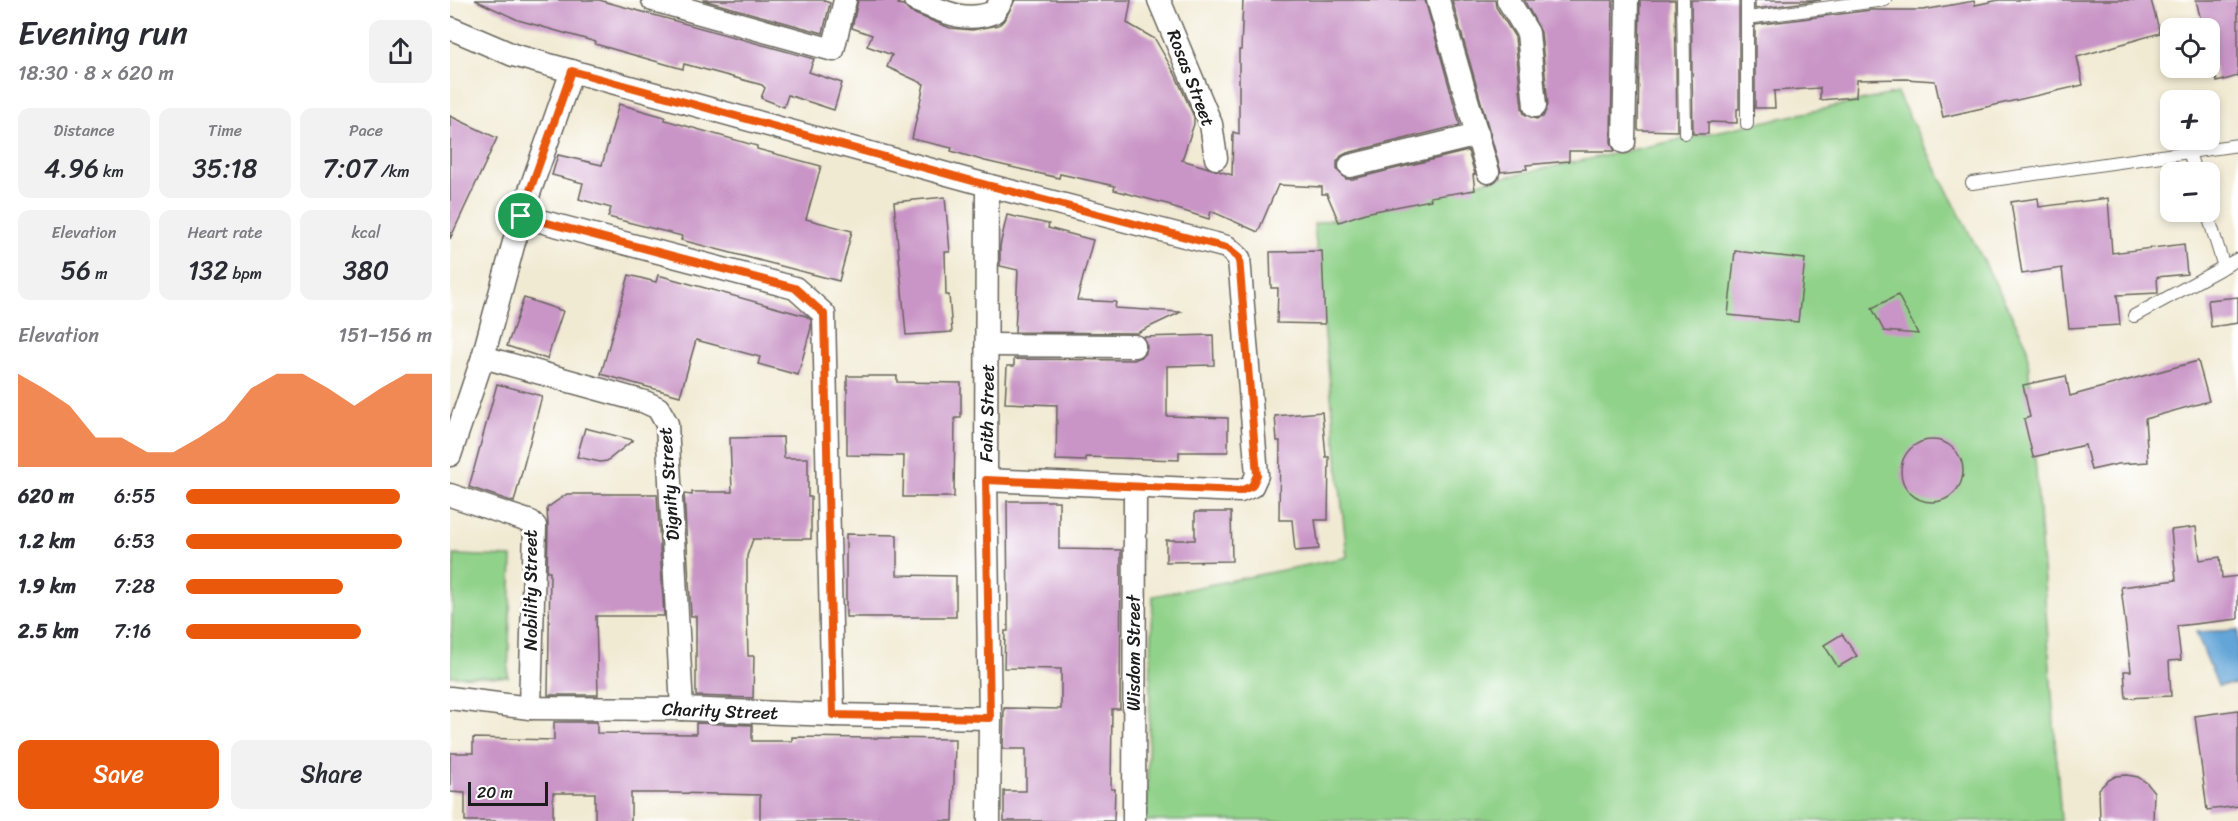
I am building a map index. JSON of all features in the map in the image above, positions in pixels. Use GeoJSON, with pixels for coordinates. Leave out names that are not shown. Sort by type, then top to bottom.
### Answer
{"type":"FeatureCollection","features":[{"type":"Feature","properties":{"kind":"street"},"geometry":{"type":"LineString","coordinates":[[653,0],[697,5],[832,50],[845,0]]}},
{"type":"Feature","properties":{"kind":"street"},"geometry":{"type":"LineString","coordinates":[[915,0],[956,16],[970,18],[994,12],[1002,0]]}},
{"type":"Feature","properties":{"kind":"street","name":"Rosas Street"},"geometry":{"type":"LineString","coordinates":[[1159,0],[1211,124],[1216,158]]}},
{"type":"Feature","properties":{"kind":"street"},"geometry":{"type":"LineString","coordinates":[[1438,0],[1488,172]]}},
{"type":"Feature","properties":{"kind":"street"},"geometry":{"type":"LineString","coordinates":[[1508,0],[1528,33],[1535,106]]}},
{"type":"Feature","properties":{"kind":"street"},"geometry":{"type":"LineString","coordinates":[[1624,142],[1627,0]]}},
{"type":"Feature","properties":{"kind":"street"},"geometry":{"type":"LineString","coordinates":[[450,28],[513,55],[987,185],[1227,248],[1239,258],[1257,475],[1252,486],[1240,491],[986,480]]}},
{"type":"Feature","properties":{"kind":"street"},"geometry":{"type":"LineString","coordinates":[[450,455],[483,357],[521,216],[572,71]]}},
{"type":"Feature","properties":{"kind":"street"},"geometry":{"type":"LineString","coordinates":[[1350,166],[1478,135]]}},
{"type":"Feature","properties":{"kind":"street","name":"Faith Street"},"geometry":{"type":"LineString","coordinates":[[987,185],[986,480],[990,718],[989,821]]}},
{"type":"Feature","properties":{"kind":"street"},"geometry":{"type":"LineString","coordinates":[[521,216],[795,288],[824,314],[833,715]]}},
{"type":"Feature","properties":{"kind":"street"},"geometry":{"type":"LineString","coordinates":[[988,345],[1134,346]]}},
{"type":"Feature","properties":{"kind":"street","name":"Dignity Street"},"geometry":{"type":"LineString","coordinates":[[483,357],[645,402],[658,408],[667,424],[682,709]]}},
{"type":"Feature","properties":{"kind":"street","name":"Wisdom Street"},"geometry":{"type":"LineString","coordinates":[[1134,821],[1135,485]]}},
{"type":"Feature","properties":{"kind":"street","name":"Nobility Street"},"geometry":{"type":"LineString","coordinates":[[450,495],[531,522],[535,526],[530,708]]}},
{"type":"Feature","properties":{"kind":"street","name":"Charity Street"},"geometry":{"type":"LineString","coordinates":[[450,698],[530,708],[682,709],[990,718]]}},
{"type":"Feature","properties":{"kind":"lane"},"geometry":{"type":"LineString","coordinates":[[1683,0],[1685,133]]}},
{"type":"Feature","properties":{"kind":"lane"},"geometry":{"type":"LineString","coordinates":[[1747,0],[1747,124]]}},
{"type":"Feature","properties":{"kind":"lane"},"geometry":{"type":"LineString","coordinates":[[1747,18],[1885,0]]}},
{"type":"Feature","properties":{"kind":"lane"},"geometry":{"type":"LineString","coordinates":[[1972,183],[2238,145]]}},
{"type":"Feature","properties":{"kind":"lane"},"geometry":{"type":"LineString","coordinates":[[2189,152],[2192,162]]}},
{"type":"Feature","properties":{"kind":"lane"},"geometry":{"type":"LineString","coordinates":[[2210,222],[2224,267]]}},
{"type":"Feature","properties":{"kind":"lane"},"geometry":{"type":"LineString","coordinates":[[2134,316],[2238,259]]}},
{"type":"Feature","properties":{"kind":"green space"},"geometry":{"type":"Polygon","coordinates":[[[1897,93],[2027,345],[2061,821],[1146,821],[1153,596],[1347,557],[1314,224],[1477,183],[1897,93]]]}},
{"type":"Feature","properties":{"kind":"green space"},"geometry":{"type":"Polygon","coordinates":[[[454,555],[512,557],[508,677],[450,676],[454,555]]]}},
{"type":"Feature","properties":{"kind":"water"},"geometry":{"type":"Polygon","coordinates":[[[2238,630],[2238,684],[2218,686],[2196,632],[2238,630]]]}},
{"type":"Feature","properties":{"kind":"building"},"geometry":{"type":"Polygon","coordinates":[[[475,0],[599,0],[814,59],[809,72],[842,83],[834,110],[788,95],[784,107],[761,98],[765,88],[762,85],[684,64],[683,69],[595,44],[596,42],[518,20],[475,0]]]}},
{"type":"Feature","properties":{"kind":"building"},"geometry":{"type":"Polygon","coordinates":[[[703,0],[822,0],[830,3],[823,33],[703,0]]]}},
{"type":"Feature","properties":{"kind":"building"},"geometry":{"type":"Polygon","coordinates":[[[858,0],[899,0],[898,4],[903,5],[910,12],[950,28],[972,30],[999,25],[1005,19],[1015,0],[1131,0],[1127,23],[1155,39],[1175,74],[1194,117],[1194,124],[1182,160],[1232,175],[1233,132],[1239,134],[1239,50],[1241,50],[1243,0],[1425,0],[1460,125],[1347,153],[1337,162],[1337,170],[1346,179],[1353,179],[1468,151],[1475,174],[1473,175],[1475,190],[1430,197],[1431,200],[1365,213],[1339,222],[1327,194],[1322,194],[1322,187],[1278,185],[1258,232],[1211,211],[1209,219],[1171,207],[1171,205],[1114,190],[1115,186],[1060,174],[1059,178],[985,161],[951,151],[952,148],[912,139],[924,84],[887,67],[892,55],[867,46],[872,35],[852,28],[858,0]]]}},
{"type":"Feature","properties":{"kind":"building"},"geometry":{"type":"Polygon","coordinates":[[[1452,0],[1495,0],[1496,7],[1515,37],[1524,114],[1536,119],[1543,117],[1548,105],[1541,32],[1524,0],[1613,0],[1611,142],[1615,151],[1569,151],[1569,161],[1526,165],[1527,169],[1501,172],[1452,0]]]}},
{"type":"Feature","properties":{"kind":"building"},"geometry":{"type":"Polygon","coordinates":[[[1640,0],[1675,0],[1677,131],[1638,130],[1640,0]]]}},
{"type":"Feature","properties":{"kind":"building"},"geometry":{"type":"Polygon","coordinates":[[[1691,0],[1739,0],[1737,123],[1708,122],[1708,134],[1693,134],[1691,0]]]}},
{"type":"Feature","properties":{"kind":"building"},"geometry":{"type":"Polygon","coordinates":[[[1755,0],[1821,0],[1755,9],[1755,0]]]}},
{"type":"Feature","properties":{"kind":"building"},"geometry":{"type":"Polygon","coordinates":[[[1999,0],[2151,0],[2160,33],[2077,57],[2083,85],[1943,117],[1935,81],[1905,79],[1857,80],[1856,97],[1820,100],[1820,88],[1774,91],[1775,108],[1755,108],[1755,25],[1871,10],[1923,10],[1974,1],[1975,5],[1999,0]]]}},
{"type":"Feature","properties":{"kind":"building"},"geometry":{"type":"Polygon","coordinates":[[[2196,0],[2238,0],[2238,76],[2217,82],[2216,78],[2220,78],[2220,18],[2200,18],[2196,0]]]}},
{"type":"Feature","properties":{"kind":"building"},"geometry":{"type":"Polygon","coordinates":[[[619,104],[665,117],[665,120],[757,146],[757,149],[821,166],[806,219],[852,231],[839,281],[681,240],[682,236],[608,217],[611,208],[579,199],[583,183],[552,175],[558,155],[602,165],[619,104]]]}},
{"type":"Feature","properties":{"kind":"building"},"geometry":{"type":"Polygon","coordinates":[[[450,116],[497,138],[450,239],[450,116]]]}},
{"type":"Feature","properties":{"kind":"building"},"geometry":{"type":"Polygon","coordinates":[[[945,197],[950,252],[945,252],[946,295],[949,295],[952,332],[906,335],[894,202],[945,197]]]}},
{"type":"Feature","properties":{"kind":"building"},"geometry":{"type":"Polygon","coordinates":[[[2038,198],[2039,207],[2108,198],[2112,253],[2184,244],[2187,274],[2157,277],[2158,293],[2117,295],[2120,325],[2069,328],[2062,268],[2022,274],[2011,202],[2038,198]]]}},
{"type":"Feature","properties":{"kind":"building"},"geometry":{"type":"Polygon","coordinates":[[[1007,215],[1049,224],[1048,228],[1093,240],[1077,300],[1116,302],[1115,308],[1181,312],[1137,333],[1015,332],[1018,270],[1000,266],[1000,246],[1007,215]]]}},
{"type":"Feature","properties":{"kind":"building"},"geometry":{"type":"Polygon","coordinates":[[[1322,251],[1325,324],[1277,323],[1278,288],[1271,288],[1270,252],[1322,251]]]}},
{"type":"Feature","properties":{"kind":"building"},"geometry":{"type":"Polygon","coordinates":[[[1735,251],[1805,259],[1798,322],[1728,315],[1735,251]]]}},
{"type":"Feature","properties":{"kind":"building"},"geometry":{"type":"Polygon","coordinates":[[[629,275],[656,282],[658,275],[806,316],[811,320],[811,328],[798,375],[758,364],[760,357],[696,340],[680,396],[601,374],[629,275]]]}},
{"type":"Feature","properties":{"kind":"building"},"geometry":{"type":"Polygon","coordinates":[[[1898,295],[1918,334],[1884,331],[1872,308],[1898,295]]]}},
{"type":"Feature","properties":{"kind":"building"},"geometry":{"type":"Polygon","coordinates":[[[2238,297],[2238,323],[2211,327],[2208,300],[2238,297]]]}},
{"type":"Feature","properties":{"kind":"building"},"geometry":{"type":"Polygon","coordinates":[[[524,298],[563,311],[547,359],[507,346],[524,298]]]}},
{"type":"Feature","properties":{"kind":"building"},"geometry":{"type":"Polygon","coordinates":[[[1213,335],[1214,365],[1167,366],[1167,416],[1228,418],[1228,452],[1179,452],[1179,460],[1086,457],[1086,461],[1056,460],[1057,405],[1005,403],[1007,366],[1014,366],[1014,359],[1134,360],[1146,352],[1147,346],[1143,337],[1213,335]]]}},
{"type":"Feature","properties":{"kind":"building"},"geometry":{"type":"Polygon","coordinates":[[[2198,361],[2209,401],[2145,419],[2148,462],[2118,464],[2091,470],[2085,445],[2033,457],[2024,419],[2030,417],[2023,385],[2066,376],[2070,396],[2198,361]]]}},
{"type":"Feature","properties":{"kind":"building"},"geometry":{"type":"Polygon","coordinates":[[[847,376],[897,376],[897,382],[961,383],[961,418],[955,418],[954,497],[903,497],[904,456],[847,455],[847,376]]]}},
{"type":"Feature","properties":{"kind":"building"},"geometry":{"type":"Polygon","coordinates":[[[497,384],[542,396],[514,502],[469,487],[497,384]]]}},
{"type":"Feature","properties":{"kind":"building"},"geometry":{"type":"Polygon","coordinates":[[[1322,412],[1326,457],[1329,457],[1328,520],[1315,520],[1319,549],[1295,551],[1292,520],[1279,520],[1280,441],[1277,441],[1275,416],[1322,412]]]}},
{"type":"Feature","properties":{"kind":"building"},"geometry":{"type":"Polygon","coordinates":[[[585,428],[633,440],[607,461],[600,462],[577,457],[585,428]]]}},
{"type":"Feature","properties":{"kind":"building"},"geometry":{"type":"Polygon","coordinates":[[[783,437],[784,458],[808,458],[811,539],[753,539],[747,556],[747,616],[748,656],[754,656],[753,698],[696,696],[696,616],[691,616],[684,494],[732,492],[730,438],[783,437]]]}},
{"type":"Feature","properties":{"kind":"building"},"geometry":{"type":"Polygon","coordinates":[[[1926,440],[1938,440],[1954,449],[1961,459],[1963,471],[1961,483],[1954,493],[1938,502],[1926,502],[1915,497],[1906,488],[1901,477],[1901,465],[1906,454],[1915,445],[1926,440]]]}},
{"type":"Feature","properties":{"kind":"building"},"geometry":{"type":"Polygon","coordinates":[[[567,494],[657,494],[664,616],[596,616],[598,695],[548,695],[550,572],[547,572],[547,508],[567,494]]]}},
{"type":"Feature","properties":{"kind":"building"},"geometry":{"type":"Polygon","coordinates":[[[1007,501],[1059,501],[1059,549],[1121,550],[1120,709],[1112,709],[1111,789],[1115,789],[1114,821],[1004,821],[1004,791],[1026,791],[1026,749],[1003,749],[1004,708],[1061,709],[1061,669],[1004,668],[1005,631],[1008,631],[1007,501]]]}},
{"type":"Feature","properties":{"kind":"building"},"geometry":{"type":"Polygon","coordinates":[[[1195,512],[1231,512],[1232,561],[1166,562],[1166,540],[1195,540],[1195,512]]]}},
{"type":"Feature","properties":{"kind":"building"},"geometry":{"type":"Polygon","coordinates":[[[2196,527],[2200,560],[2220,557],[2222,578],[2238,576],[2238,619],[2177,626],[2181,660],[2169,661],[2171,696],[2126,698],[2124,671],[2131,671],[2121,587],[2176,580],[2171,530],[2196,527]]]}},
{"type":"Feature","properties":{"kind":"building"},"geometry":{"type":"Polygon","coordinates":[[[846,534],[897,535],[897,575],[956,576],[956,617],[846,617],[846,534]]]}},
{"type":"Feature","properties":{"kind":"building"},"geometry":{"type":"Polygon","coordinates":[[[1842,634],[1857,656],[1838,667],[1824,645],[1842,634]]]}},
{"type":"Feature","properties":{"kind":"building"},"geometry":{"type":"Polygon","coordinates":[[[2238,710],[2238,806],[2207,810],[2195,716],[2238,710]]]}},
{"type":"Feature","properties":{"kind":"building"},"geometry":{"type":"Polygon","coordinates":[[[554,722],[597,722],[597,733],[696,734],[696,723],[752,725],[752,741],[792,741],[792,737],[955,739],[953,821],[760,821],[760,795],[631,793],[631,821],[595,821],[595,793],[553,793],[553,821],[465,821],[465,793],[450,792],[450,753],[473,753],[473,738],[554,740],[554,722]]]}},
{"type":"Feature","properties":{"kind":"building"},"geometry":{"type":"Polygon","coordinates":[[[2116,776],[2138,777],[2154,792],[2153,821],[2100,821],[2099,789],[2116,776]]]}},
{"type":"Feature","properties":{"kind":"route"},"geometry":{"type":"LineString","coordinates":[[572,71],[1227,248],[1239,258],[1257,475],[1252,486],[1240,491],[986,480],[990,718],[833,715],[824,314],[795,288],[521,216],[572,71]]}}]}
